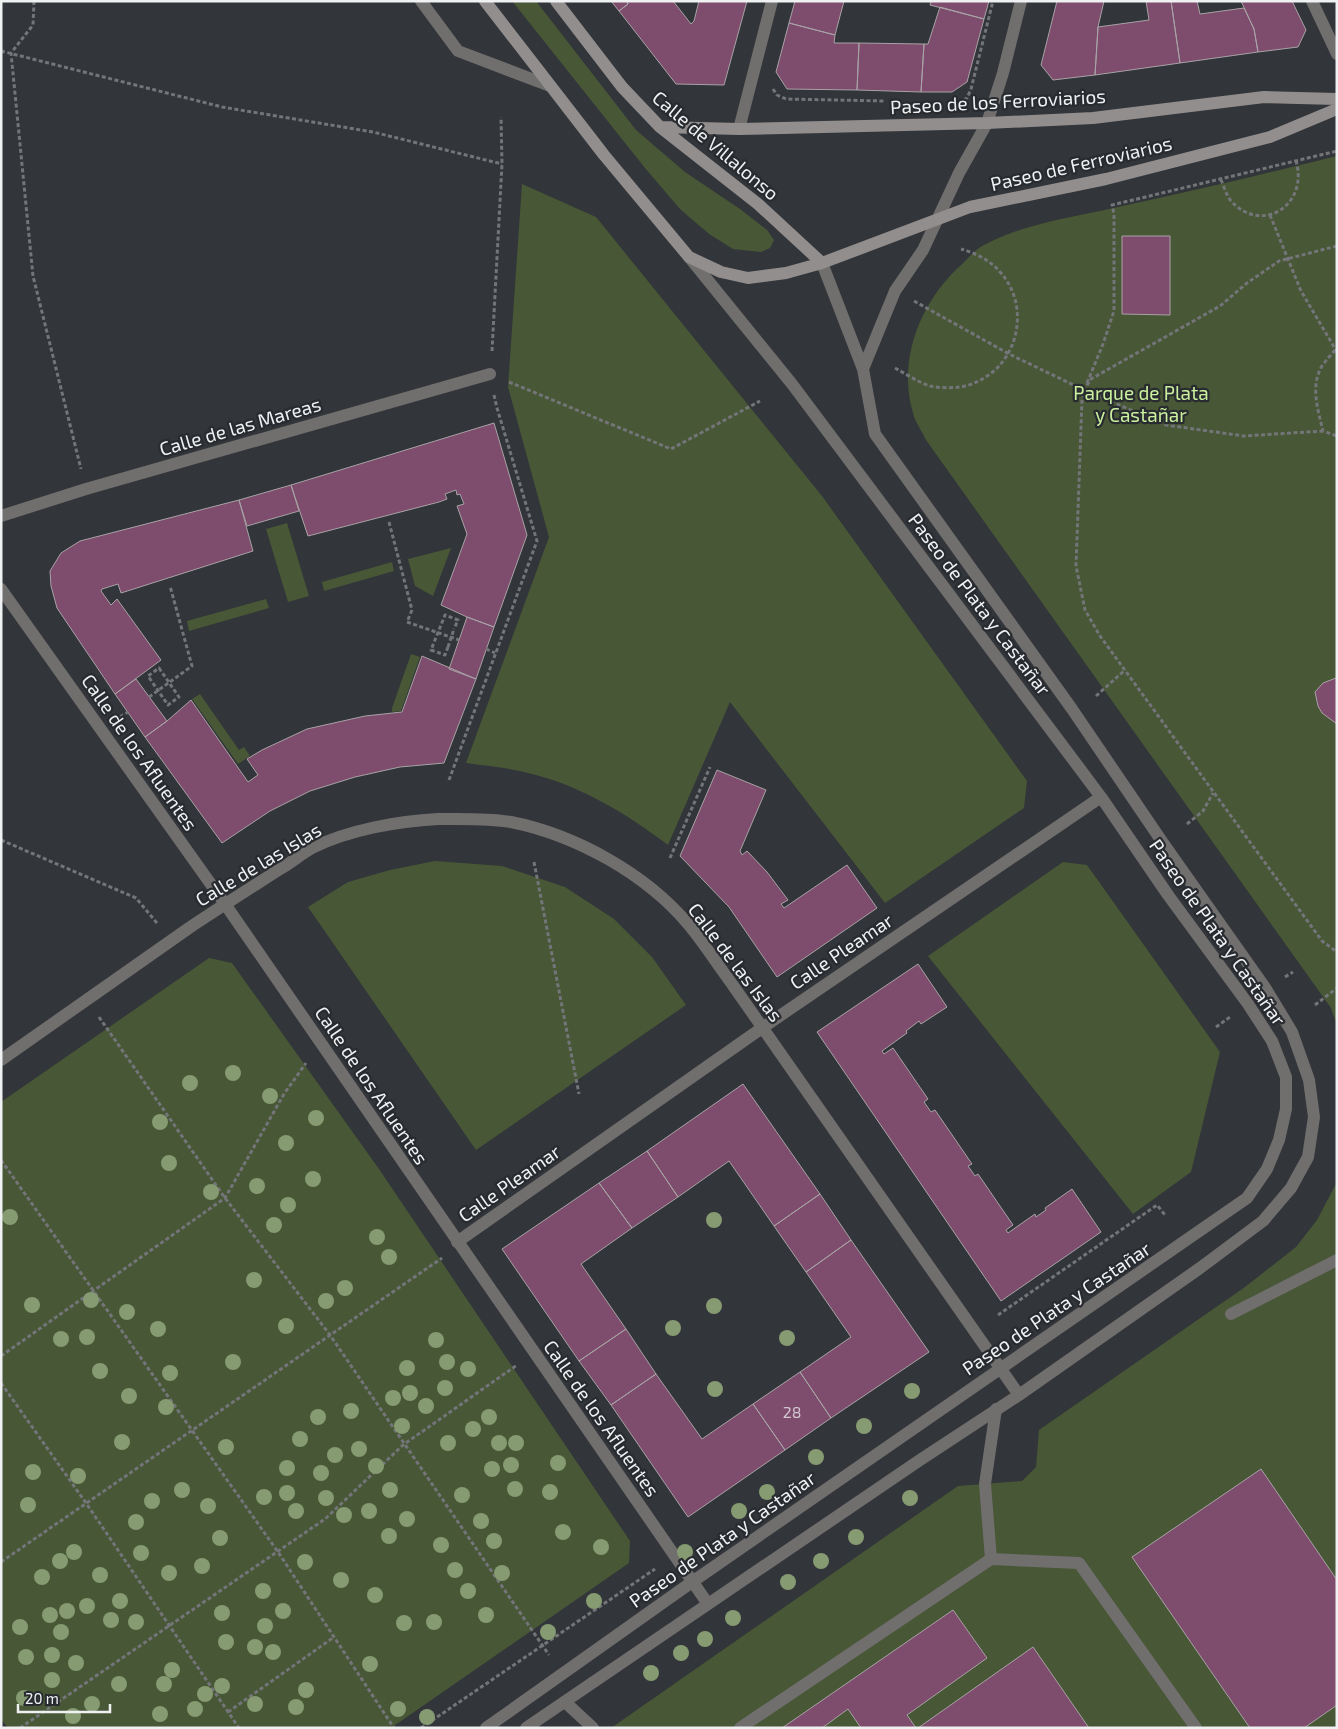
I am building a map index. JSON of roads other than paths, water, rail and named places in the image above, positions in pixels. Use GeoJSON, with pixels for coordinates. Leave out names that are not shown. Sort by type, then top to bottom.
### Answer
{"type":"FeatureCollection","features":[{"type":"Feature","properties":{"kind":"main road"},"geometry":{"type":"LineString","coordinates":[[485,1],[604,155],[689,257],[721,272],[748,278],[786,273],[822,263],[937,220]]}},
{"type":"Feature","properties":{"kind":"main road","name":"Calle de Villalonso"},"geometry":{"type":"LineString","coordinates":[[556,1],[622,87],[660,127],[758,204],[822,263]]}},
{"type":"Feature","properties":{"kind":"main road","name":"Paseo de los Ferroviarios"},"geometry":{"type":"LineString","coordinates":[[660,127],[739,129],[987,123],[1093,118],[1264,96],[1337,99]]}},
{"type":"Feature","properties":{"kind":"main road","name":"Paseo de Ferroviarios"},"geometry":{"type":"LineString","coordinates":[[937,220],[970,207],[1106,179],[1270,137],[1337,109]]}},
{"type":"Feature","properties":{"kind":"street"},"geometry":{"type":"LineString","coordinates":[[421,1],[458,51],[550,86]]}},
{"type":"Feature","properties":{"kind":"street"},"geometry":{"type":"LineString","coordinates":[[739,129],[772,1]]}},
{"type":"Feature","properties":{"kind":"street","name":"Paseo de Ferroviarios"},"geometry":{"type":"LineString","coordinates":[[937,220],[959,173],[987,123],[1003,73],[1022,1]]}},
{"type":"Feature","properties":{"kind":"street"},"geometry":{"type":"LineString","coordinates":[[1312,1],[1337,54]]}},
{"type":"Feature","properties":{"kind":"street"},"geometry":{"type":"LineString","coordinates":[[863,369],[895,291],[923,250],[937,220]]}},
{"type":"Feature","properties":{"kind":"street","name":"Paseo de Plata y Castañar"},"geometry":{"type":"LineString","coordinates":[[486,1728],[692,1582],[1248,1198],[1267,1169],[1279,1140],[1286,1109],[1286,1077],[1272,1041],[1248,1004],[1168,895],[1101,797],[798,392],[689,257]]}},
{"type":"Feature","properties":{"kind":"street","name":"Paseo de Plata y Castañar"},"geometry":{"type":"LineString","coordinates":[[526,1728],[1020,1394],[1200,1268],[1262,1220],[1291,1188],[1308,1157],[1314,1117],[1309,1080],[1292,1032],[1266,989],[1072,710],[875,434],[863,369],[822,263]]}},
{"type":"Feature","properties":{"kind":"street","name":"Calle de las Mareas"},"geometry":{"type":"LineString","coordinates":[[1,516],[86,489],[490,374]]}},
{"type":"Feature","properties":{"kind":"street","name":"Calle de los Afluentes"},"geometry":{"type":"LineString","coordinates":[[1,589],[225,904],[708,1604]]}},
{"type":"Feature","properties":{"kind":"street","name":"Calle Pleamar"},"geometry":{"type":"LineString","coordinates":[[457,1242],[762,1028],[1101,797]]}},
{"type":"Feature","properties":{"kind":"street","name":"Calle de las Islas"},"geometry":{"type":"LineString","coordinates":[[1,1060],[172,940],[312,848],[338,838],[414,820],[468,818],[511,822],[547,832],[583,845],[635,878],[659,896],[688,924],[1020,1394]]}},
{"type":"Feature","properties":{"kind":"street"},"geometry":{"type":"LineString","coordinates":[[1231,1314],[1337,1260]]}},
{"type":"Feature","properties":{"kind":"street"},"geometry":{"type":"LineString","coordinates":[[991,1559],[986,1484],[996,1409]]}},
{"type":"Feature","properties":{"kind":"street"},"geometry":{"type":"LineString","coordinates":[[740,1728],[991,1559],[1079,1563],[1196,1728]]}},
{"type":"Feature","properties":{"kind":"street"},"geometry":{"type":"LineString","coordinates":[[565,1702],[593,1728]]}},
{"type":"Feature","properties":{"kind":"park label","name":"Parque de Plata y Castañar"},"geometry":{"type":"Point","coordinates":[1141,403]}}]}
